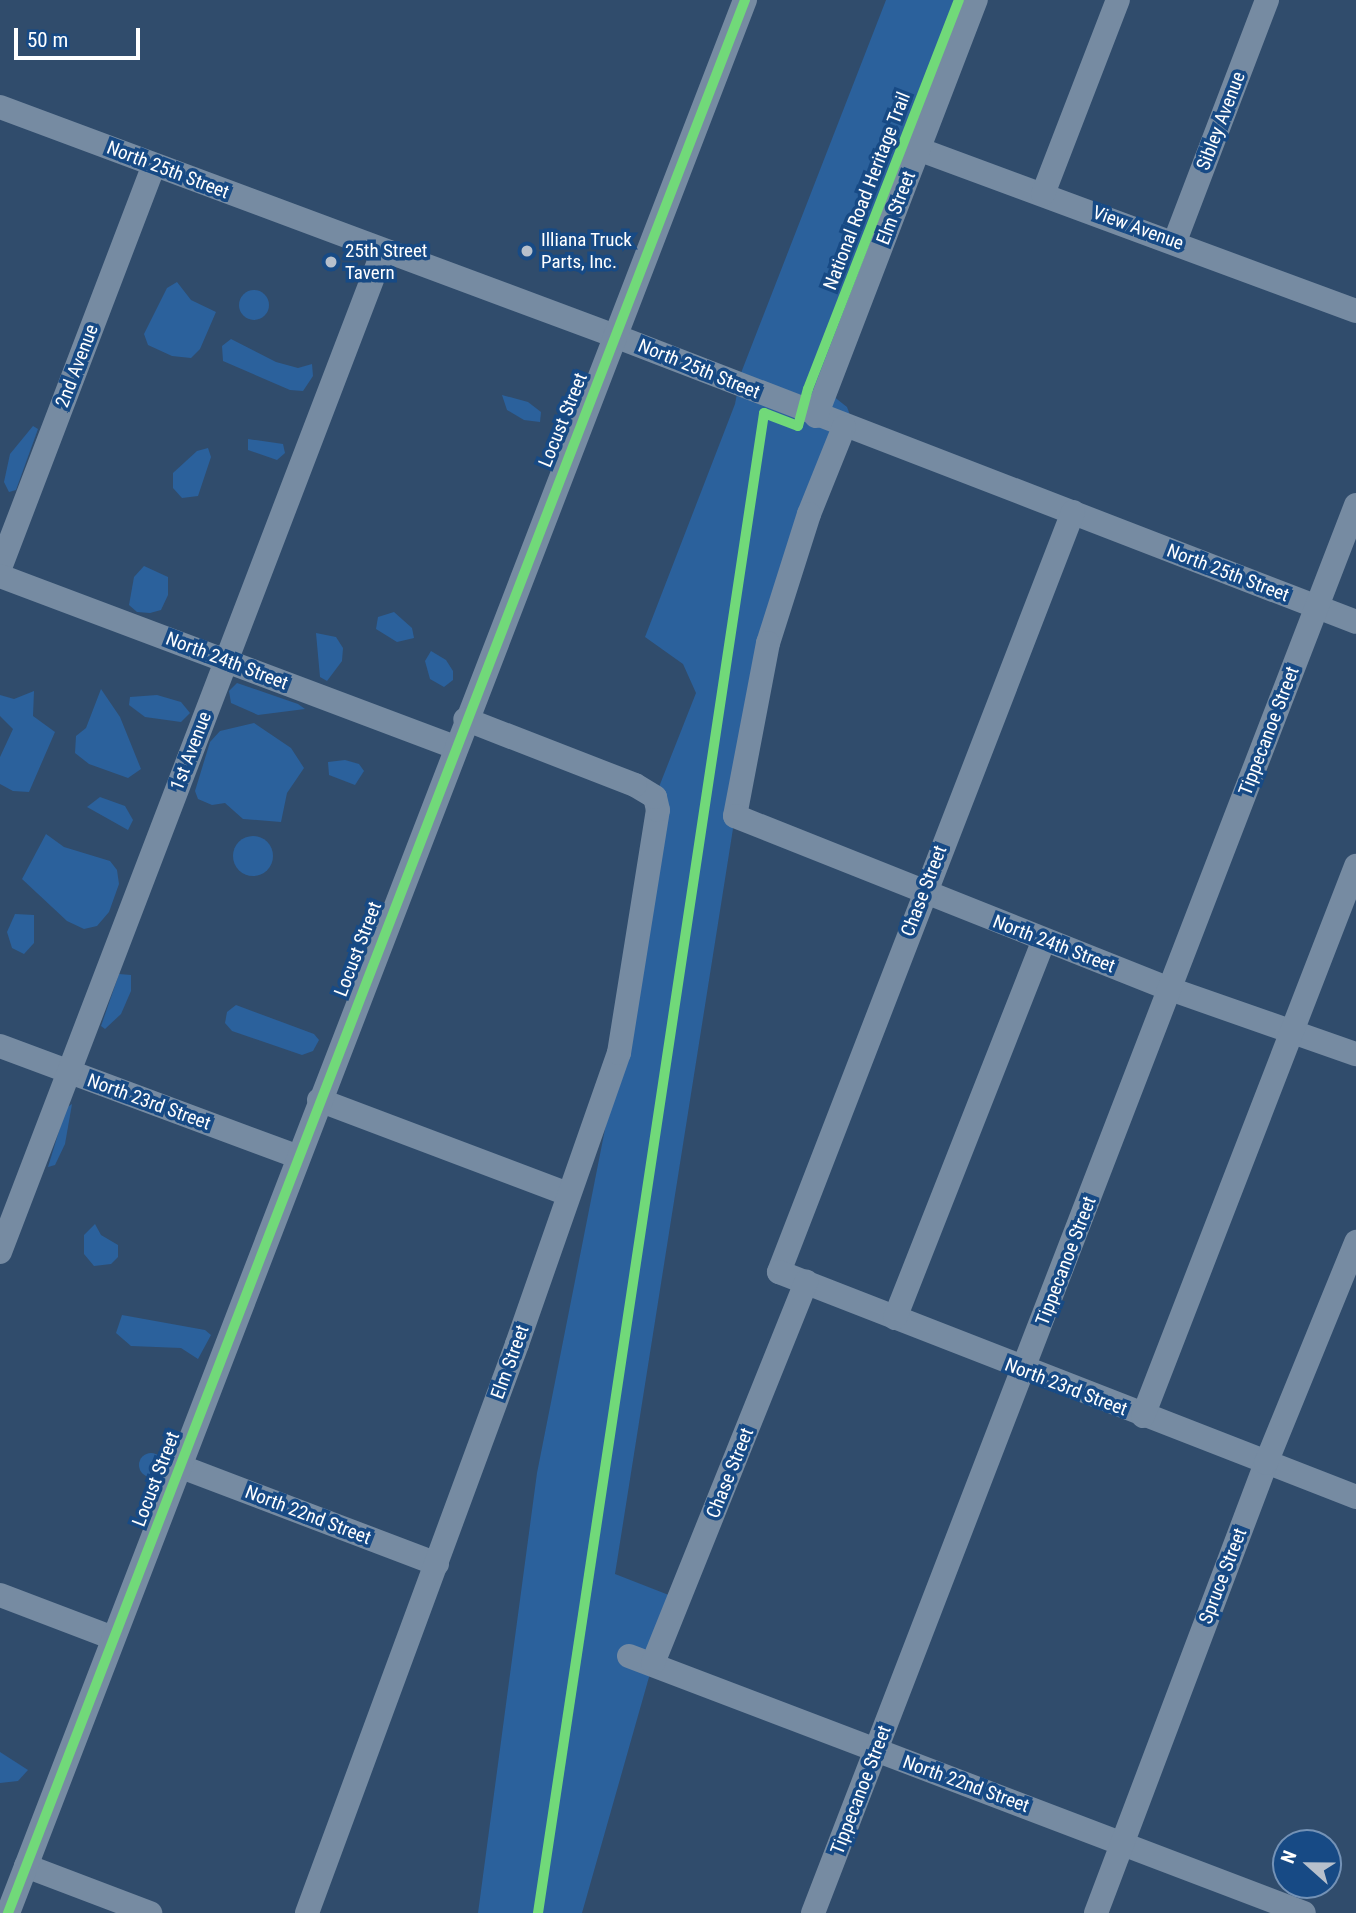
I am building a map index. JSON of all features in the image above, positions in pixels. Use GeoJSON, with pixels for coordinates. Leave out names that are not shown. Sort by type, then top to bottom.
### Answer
{"type":"FeatureCollection","features":[{"type":"Feature","properties":{"kind":"street","name":"Locust Street"},"geometry":{"type":"LineString","coordinates":[[8,1913],[454,747],[745,0]]}},
{"type":"Feature","properties":{"kind":"street","name":"Elm Street"},"geometry":{"type":"LineString","coordinates":[[816,416],[976,0]]}},
{"type":"Feature","properties":{"kind":"street"},"geometry":{"type":"LineString","coordinates":[[1043,194],[1118,0]]}},
{"type":"Feature","properties":{"kind":"street","name":"Sibley Avenue"},"geometry":{"type":"LineString","coordinates":[[1175,241],[1267,0]]}},
{"type":"Feature","properties":{"kind":"street","name":"North 25th Street"},"geometry":{"type":"LineString","coordinates":[[0,107],[615,336],[844,427],[1356,622]]}},
{"type":"Feature","properties":{"kind":"street","name":"View Avenue"},"geometry":{"type":"LineString","coordinates":[[918,149],[1175,241],[1356,311]]}},
{"type":"Feature","properties":{"kind":"street","name":"2nd Avenue"},"geometry":{"type":"LineString","coordinates":[[0,568],[154,165]]}},
{"type":"Feature","properties":{"kind":"street","name":"1st Avenue"},"geometry":{"type":"LineString","coordinates":[[0,1252],[383,251]]}},
{"type":"Feature","properties":{"kind":"street","name":"North 24th Street"},"geometry":{"type":"LineString","coordinates":[[844,427],[809,514],[768,643],[735,816],[755,827],[923,894],[1170,989],[1356,1054]]}},
{"type":"Feature","properties":{"kind":"street","name":"Tippecanoe Street"},"geometry":{"type":"LineString","coordinates":[[813,1913],[1356,505]]}},
{"type":"Feature","properties":{"kind":"street","name":"Chase Street"},"geometry":{"type":"LineString","coordinates":[[779,1272],[1073,512]]}},
{"type":"Feature","properties":{"kind":"street","name":"North 24th Street"},"geometry":{"type":"LineString","coordinates":[[0,576],[454,747]]}},
{"type":"Feature","properties":{"kind":"street","name":"Elm Street"},"geometry":{"type":"LineString","coordinates":[[307,1913],[437,1564],[626,1023],[658,810],[655,797],[623,779],[465,719]]}},
{"type":"Feature","properties":{"kind":"street"},"geometry":{"type":"LineString","coordinates":[[1143,1416],[1356,866]]}},
{"type":"Feature","properties":{"kind":"street"},"geometry":{"type":"LineString","coordinates":[[895,1318],[1044,940]]}},
{"type":"Feature","properties":{"kind":"street","name":"North 23rd Street"},"geometry":{"type":"LineString","coordinates":[[0,1046],[298,1157]]}},
{"type":"Feature","properties":{"kind":"street"},"geometry":{"type":"LineString","coordinates":[[319,1100],[568,1194]]}},
{"type":"Feature","properties":{"kind":"street","name":"Spruce Street"},"geometry":{"type":"LineString","coordinates":[[1096,1913],[1266,1463],[1356,1242]]}},
{"type":"Feature","properties":{"kind":"street","name":"North 23rd Street"},"geometry":{"type":"LineString","coordinates":[[779,1272],[1024,1371],[1356,1497]]}},
{"type":"Feature","properties":{"kind":"street","name":"Chase Street"},"geometry":{"type":"LineString","coordinates":[[653,1663],[806,1282]]}},
{"type":"Feature","properties":{"kind":"street","name":"North 22nd Street"},"geometry":{"type":"LineString","coordinates":[[179,1466],[437,1564]]}},
{"type":"Feature","properties":{"kind":"street"},"geometry":{"type":"LineString","coordinates":[[0,1595],[113,1637]]}},
{"type":"Feature","properties":{"kind":"street","name":"North 22nd Street"},"geometry":{"type":"LineString","coordinates":[[629,1656],[1304,1913]]}},
{"type":"Feature","properties":{"kind":"street"},"geometry":{"type":"LineString","coordinates":[[26,1866],[150,1913]]}},
{"type":"Feature","properties":{"kind":"shaded area"},"geometry":{"type":"Polygon","coordinates":[[[886,0],[976,0],[833,396],[847,407],[854,426],[809,514],[735,816],[615,1574],[679,1599],[653,1663],[582,1913],[478,1913],[537,1473],[626,1023],[655,797],[696,693],[683,664],[645,637],[735,404],[741,373],[886,0]]]}},
{"type":"Feature","properties":{"kind":"shaded area"},"geometry":{"type":"Polygon","coordinates":[[[177,282],[191,300],[216,312],[200,349],[191,358],[172,356],[148,345],[144,334],[167,288],[177,282]]]}},
{"type":"Feature","properties":{"kind":"shaded area"},"geometry":{"type":"Polygon","coordinates":[[[254,290],[260,291],[268,299],[268,311],[260,319],[254,320],[248,319],[240,311],[239,305],[240,299],[248,291],[254,290]]]}},
{"type":"Feature","properties":{"kind":"shaded area"},"geometry":{"type":"Polygon","coordinates":[[[231,339],[276,362],[298,368],[312,364],[313,376],[303,391],[290,390],[223,361],[222,346],[231,339]]]}},
{"type":"Feature","properties":{"kind":"shaded area"},"geometry":{"type":"Polygon","coordinates":[[[502,395],[528,402],[541,412],[540,422],[524,420],[507,410],[502,395]]]}},
{"type":"Feature","properties":{"kind":"shaded area"},"geometry":{"type":"Polygon","coordinates":[[[33,426],[38,429],[16,490],[9,492],[4,482],[10,454],[33,426]]]}},
{"type":"Feature","properties":{"kind":"shaded area"},"geometry":{"type":"Polygon","coordinates":[[[248,439],[283,444],[285,453],[277,460],[248,450],[248,439]]]}},
{"type":"Feature","properties":{"kind":"shaded area"},"geometry":{"type":"Polygon","coordinates":[[[208,448],[211,457],[198,496],[182,498],[173,488],[173,473],[197,451],[208,448]]]}},
{"type":"Feature","properties":{"kind":"shaded area"},"geometry":{"type":"Polygon","coordinates":[[[144,566],[168,577],[168,595],[161,610],[150,613],[137,612],[129,605],[134,577],[144,566]]]}},
{"type":"Feature","properties":{"kind":"shaded area"},"geometry":{"type":"Polygon","coordinates":[[[394,612],[412,628],[414,638],[397,642],[376,629],[378,617],[394,612]]]}},
{"type":"Feature","properties":{"kind":"shaded area"},"geometry":{"type":"Polygon","coordinates":[[[316,633],[336,637],[343,648],[342,661],[327,681],[320,677],[316,633]]]}},
{"type":"Feature","properties":{"kind":"shaded area"},"geometry":{"type":"Polygon","coordinates":[[[431,651],[446,660],[453,671],[453,680],[444,687],[430,679],[425,661],[431,651]]]}},
{"type":"Feature","properties":{"kind":"shaded area"},"geometry":{"type":"Polygon","coordinates":[[[237,683],[298,704],[305,709],[258,715],[231,703],[229,691],[237,683]]]}},
{"type":"Feature","properties":{"kind":"shaded area"},"geometry":{"type":"Polygon","coordinates":[[[101,689],[120,717],[141,769],[128,778],[89,764],[75,753],[76,736],[86,728],[101,689]]]}},
{"type":"Feature","properties":{"kind":"shaded area"},"geometry":{"type":"Polygon","coordinates":[[[34,691],[33,716],[55,732],[29,792],[13,791],[0,784],[0,757],[13,729],[0,716],[0,695],[14,699],[34,691]]]}},
{"type":"Feature","properties":{"kind":"shaded area"},"geometry":{"type":"Polygon","coordinates":[[[157,695],[181,702],[190,713],[181,722],[145,717],[129,705],[130,697],[157,695]]]}},
{"type":"Feature","properties":{"kind":"shaded area"},"geometry":{"type":"Polygon","coordinates":[[[254,723],[291,748],[304,768],[287,793],[281,822],[243,819],[225,803],[212,805],[198,799],[195,791],[210,742],[220,731],[254,723]]]}},
{"type":"Feature","properties":{"kind":"shaded area"},"geometry":{"type":"Polygon","coordinates":[[[345,760],[359,764],[364,771],[355,785],[329,775],[328,762],[345,760]]]}},
{"type":"Feature","properties":{"kind":"shaded area"},"geometry":{"type":"Polygon","coordinates":[[[100,797],[125,806],[133,820],[128,830],[87,807],[100,797]]]}},
{"type":"Feature","properties":{"kind":"shaded area"},"geometry":{"type":"Polygon","coordinates":[[[46,834],[64,847],[110,861],[117,870],[119,884],[109,912],[97,926],[84,929],[67,921],[22,879],[46,834]]]}},
{"type":"Feature","properties":{"kind":"shaded area"},"geometry":{"type":"Polygon","coordinates":[[[253,836],[267,842],[273,856],[267,870],[253,876],[239,870],[233,856],[239,842],[253,836]]]}},
{"type":"Feature","properties":{"kind":"shaded area"},"geometry":{"type":"Polygon","coordinates":[[[15,914],[34,915],[34,943],[24,954],[12,948],[7,932],[15,914]]]}},
{"type":"Feature","properties":{"kind":"shaded area"},"geometry":{"type":"Polygon","coordinates":[[[119,974],[131,975],[131,991],[121,1014],[105,1029],[101,1026],[119,974]]]}},
{"type":"Feature","properties":{"kind":"shaded area"},"geometry":{"type":"Polygon","coordinates":[[[236,1005],[314,1034],[319,1040],[313,1051],[302,1055],[232,1031],[225,1023],[227,1012],[236,1005]]]}},
{"type":"Feature","properties":{"kind":"shaded area"},"geometry":{"type":"Polygon","coordinates":[[[72,1104],[65,1144],[55,1165],[48,1167],[66,1108],[72,1104]]]}},
{"type":"Feature","properties":{"kind":"shaded area"},"geometry":{"type":"Polygon","coordinates":[[[95,1224],[101,1235],[118,1245],[118,1257],[111,1264],[94,1266],[84,1254],[84,1235],[95,1224]]]}},
{"type":"Feature","properties":{"kind":"shaded area"},"geometry":{"type":"Polygon","coordinates":[[[122,1315],[205,1330],[211,1335],[198,1359],[181,1348],[131,1346],[116,1333],[122,1315]]]}},
{"type":"Feature","properties":{"kind":"shaded area"},"geometry":{"type":"Polygon","coordinates":[[[146,1453],[156,1453],[163,1460],[163,1470],[156,1477],[146,1477],[139,1470],[139,1460],[146,1453]]]}},
{"type":"Feature","properties":{"kind":"shaded area"},"geometry":{"type":"Polygon","coordinates":[[[0,1752],[28,1770],[18,1781],[0,1783],[0,1752]]]}},
{"type":"Feature","properties":{"kind":"cycle path"},"geometry":{"type":"LineString","coordinates":[[8,1913],[745,0]]}},
{"type":"Feature","properties":{"kind":"cycle path","name":"National Road Heritage Trail"},"geometry":{"type":"LineString","coordinates":[[538,1913],[764,413],[798,426],[808,389],[959,0]]}},
{"type":"Feature","properties":{"kind":"place","name":"Illiana Truck Parts, Inc."},"geometry":{"type":"Point","coordinates":[527,251]}},
{"type":"Feature","properties":{"kind":"place","name":"25th Street Tavern"},"geometry":{"type":"Point","coordinates":[331,262]}}]}
